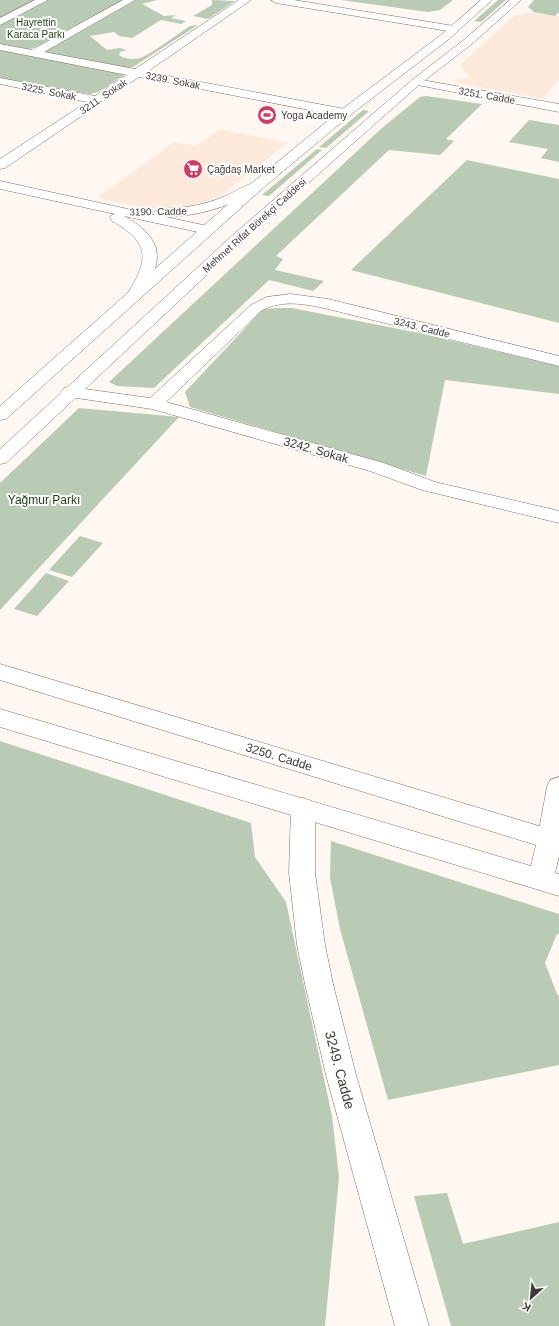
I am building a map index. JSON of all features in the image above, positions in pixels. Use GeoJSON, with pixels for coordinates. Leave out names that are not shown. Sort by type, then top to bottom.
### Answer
{"type":"FeatureCollection","features":[{"type":"Feature","properties":{"kind":"street"},"geometry":{"type":"LineString","coordinates":[[0,22],[43,0]]}},
{"type":"Feature","properties":{"kind":"street"},"geometry":{"type":"LineString","coordinates":[[34,53],[130,0]]}},
{"type":"Feature","properties":{"kind":"street","name":"3211. Sokak"},"geometry":{"type":"LineString","coordinates":[[0,165],[246,0]]}},
{"type":"Feature","properties":{"kind":"street"},"geometry":{"type":"LineString","coordinates":[[276,0],[454,29]]}},
{"type":"Feature","properties":{"kind":"street"},"geometry":{"type":"LineString","coordinates":[[0,415],[258,185],[345,113],[454,29],[487,0]]}},
{"type":"Feature","properties":{"kind":"street","name":"Mehmet Rifat Börekçi Caddesi"},"geometry":{"type":"LineString","coordinates":[[0,459],[70,392],[235,240],[416,82],[469,41],[516,0]]}},
{"type":"Feature","properties":{"kind":"street","name":"3239. Sokak"},"geometry":{"type":"LineString","coordinates":[[0,47],[345,113]]}},
{"type":"Feature","properties":{"kind":"street","name":"3251. Cadde"},"geometry":{"type":"LineString","coordinates":[[391,78],[559,108]]}},
{"type":"Feature","properties":{"kind":"street","name":"3225. Sokak"},"geometry":{"type":"LineString","coordinates":[[0,81],[97,100]]}},
{"type":"Feature","properties":{"kind":"street","name":"3190. Cadde"},"geometry":{"type":"LineString","coordinates":[[0,184],[121,215],[170,213],[215,206],[229,201],[258,185]]}},
{"type":"Feature","properties":{"kind":"street","name":"3190. Cadde"},"geometry":{"type":"LineString","coordinates":[[0,192],[121,215],[235,240]]}},
{"type":"Feature","properties":{"kind":"street","name":"3190. Cadde"},"geometry":{"type":"LineString","coordinates":[[121,215],[137,229],[148,243],[150,251],[149,270],[144,282],[134,296]]}},
{"type":"Feature","properties":{"kind":"street","name":"3243. Cadde"},"geometry":{"type":"LineString","coordinates":[[154,404],[256,308],[269,301],[284,299],[328,304],[559,361]]}},
{"type":"Feature","properties":{"kind":"street","name":"3242. Sokak"},"geometry":{"type":"LineString","coordinates":[[70,392],[154,404],[377,467],[429,486],[559,517]]}},
{"type":"Feature","properties":{"kind":"street","name":"3250. Cadde"},"geometry":{"type":"LineString","coordinates":[[0,672],[555,841]]}},
{"type":"Feature","properties":{"kind":"street"},"geometry":{"type":"LineString","coordinates":[[0,718],[550,882],[559,787]]}},
{"type":"Feature","properties":{"kind":"street","name":"3249. Cadde"},"geometry":{"type":"LineString","coordinates":[[303,808],[302,874],[311,945],[319,984],[341,1075],[412,1326]]}},
{"type":"Feature","properties":{"kind":"shaded area"},"geometry":{"type":"Polygon","coordinates":[[[534,12],[559,16],[559,80],[543,99],[454,82],[458,79],[471,78],[461,67],[461,64],[514,16],[534,12]]]}},
{"type":"Feature","properties":{"kind":"shaded area"},"geometry":{"type":"Polygon","coordinates":[[[220,129],[288,143],[220,196],[193,206],[182,208],[142,208],[97,198],[174,142],[196,146],[220,129]]]}},
{"type":"Feature","properties":{"kind":"green space"},"geometry":{"type":"Polygon","coordinates":[[[0,0],[36,0],[0,18],[0,0]]]}},
{"type":"Feature","properties":{"kind":"green space","name":"Hayrettin Karaca Parkı"},"geometry":{"type":"Polygon","coordinates":[[[48,0],[124,0],[39,47],[28,49],[0,44],[0,25],[48,0]]]}},
{"type":"Feature","properties":{"kind":"green space"},"geometry":{"type":"Polygon","coordinates":[[[136,0],[157,0],[142,4],[164,16],[176,15],[171,18],[186,21],[181,24],[161,20],[132,38],[119,36],[114,32],[90,36],[107,50],[120,48],[127,50],[120,52],[119,55],[134,59],[145,56],[190,26],[198,25],[133,67],[125,68],[48,53],[46,51],[136,0]]]}},
{"type":"Feature","properties":{"kind":"green space"},"geometry":{"type":"Polygon","coordinates":[[[212,0],[235,1],[208,19],[193,16],[212,5],[212,0]]]}},
{"type":"Feature","properties":{"kind":"green space"},"geometry":{"type":"Polygon","coordinates":[[[341,0],[453,0],[440,10],[428,12],[341,0]]]}},
{"type":"Feature","properties":{"kind":"green space"},"geometry":{"type":"Polygon","coordinates":[[[498,0],[506,0],[481,22],[474,21],[498,0]]]}},
{"type":"Feature","properties":{"kind":"green space"},"geometry":{"type":"Polygon","coordinates":[[[534,0],[559,0],[559,12],[555,16],[534,12],[528,7],[534,0]]]}},
{"type":"Feature","properties":{"kind":"green space"},"geometry":{"type":"Polygon","coordinates":[[[0,49],[121,73],[123,77],[103,89],[90,94],[0,78],[0,49]]]}},
{"type":"Feature","properties":{"kind":"green space"},"geometry":{"type":"Polygon","coordinates":[[[426,96],[482,104],[446,139],[454,141],[440,155],[389,150],[276,256],[283,259],[275,270],[324,281],[313,291],[269,280],[154,388],[117,386],[109,382],[383,127],[420,97],[426,96]]]}},
{"type":"Feature","properties":{"kind":"green space"},"geometry":{"type":"Polygon","coordinates":[[[363,110],[369,111],[326,148],[319,147],[363,110]]]}},
{"type":"Feature","properties":{"kind":"green space"},"geometry":{"type":"Polygon","coordinates":[[[529,120],[559,125],[559,162],[541,158],[548,149],[509,142],[529,120]]]}},
{"type":"Feature","properties":{"kind":"green space"},"geometry":{"type":"Polygon","coordinates":[[[317,149],[322,150],[269,196],[262,195],[317,149]]]}},
{"type":"Feature","properties":{"kind":"green space"},"geometry":{"type":"Polygon","coordinates":[[[467,160],[559,179],[559,323],[351,270],[467,160]]]}},
{"type":"Feature","properties":{"kind":"green space"},"geometry":{"type":"Polygon","coordinates":[[[292,308],[424,334],[559,366],[559,394],[445,380],[426,476],[190,407],[185,392],[262,310],[292,308]]]}},
{"type":"Feature","properties":{"kind":"green space","name":"Yağmur Parkı"},"geometry":{"type":"Polygon","coordinates":[[[79,408],[179,417],[0,610],[0,483],[79,408]]]}},
{"type":"Feature","properties":{"kind":"green space"},"geometry":{"type":"Polygon","coordinates":[[[80,536],[103,543],[72,577],[49,570],[80,536]]]}},
{"type":"Feature","properties":{"kind":"green space"},"geometry":{"type":"Polygon","coordinates":[[[46,573],[69,581],[37,616],[14,609],[46,573]]]}},
{"type":"Feature","properties":{"kind":"green space"},"geometry":{"type":"Polygon","coordinates":[[[0,741],[251,823],[255,857],[286,902],[332,1116],[339,1177],[325,1326],[0,1326],[0,741]]]}},
{"type":"Feature","properties":{"kind":"green space"},"geometry":{"type":"Polygon","coordinates":[[[331,841],[559,914],[559,934],[557,934],[545,963],[559,996],[559,1065],[388,1100],[340,929],[330,878],[331,841]]]}},
{"type":"Feature","properties":{"kind":"green space"},"geometry":{"type":"Polygon","coordinates":[[[447,1193],[463,1244],[559,1222],[559,1326],[451,1326],[414,1196],[447,1193]]]}},
{"type":"Feature","properties":{"kind":"place","name":"Yoga Academy"},"geometry":{"type":"Point","coordinates":[267,115]}},
{"type":"Feature","properties":{"kind":"place","name":"Çağdaş Market"},"geometry":{"type":"Point","coordinates":[193,169]}}]}
